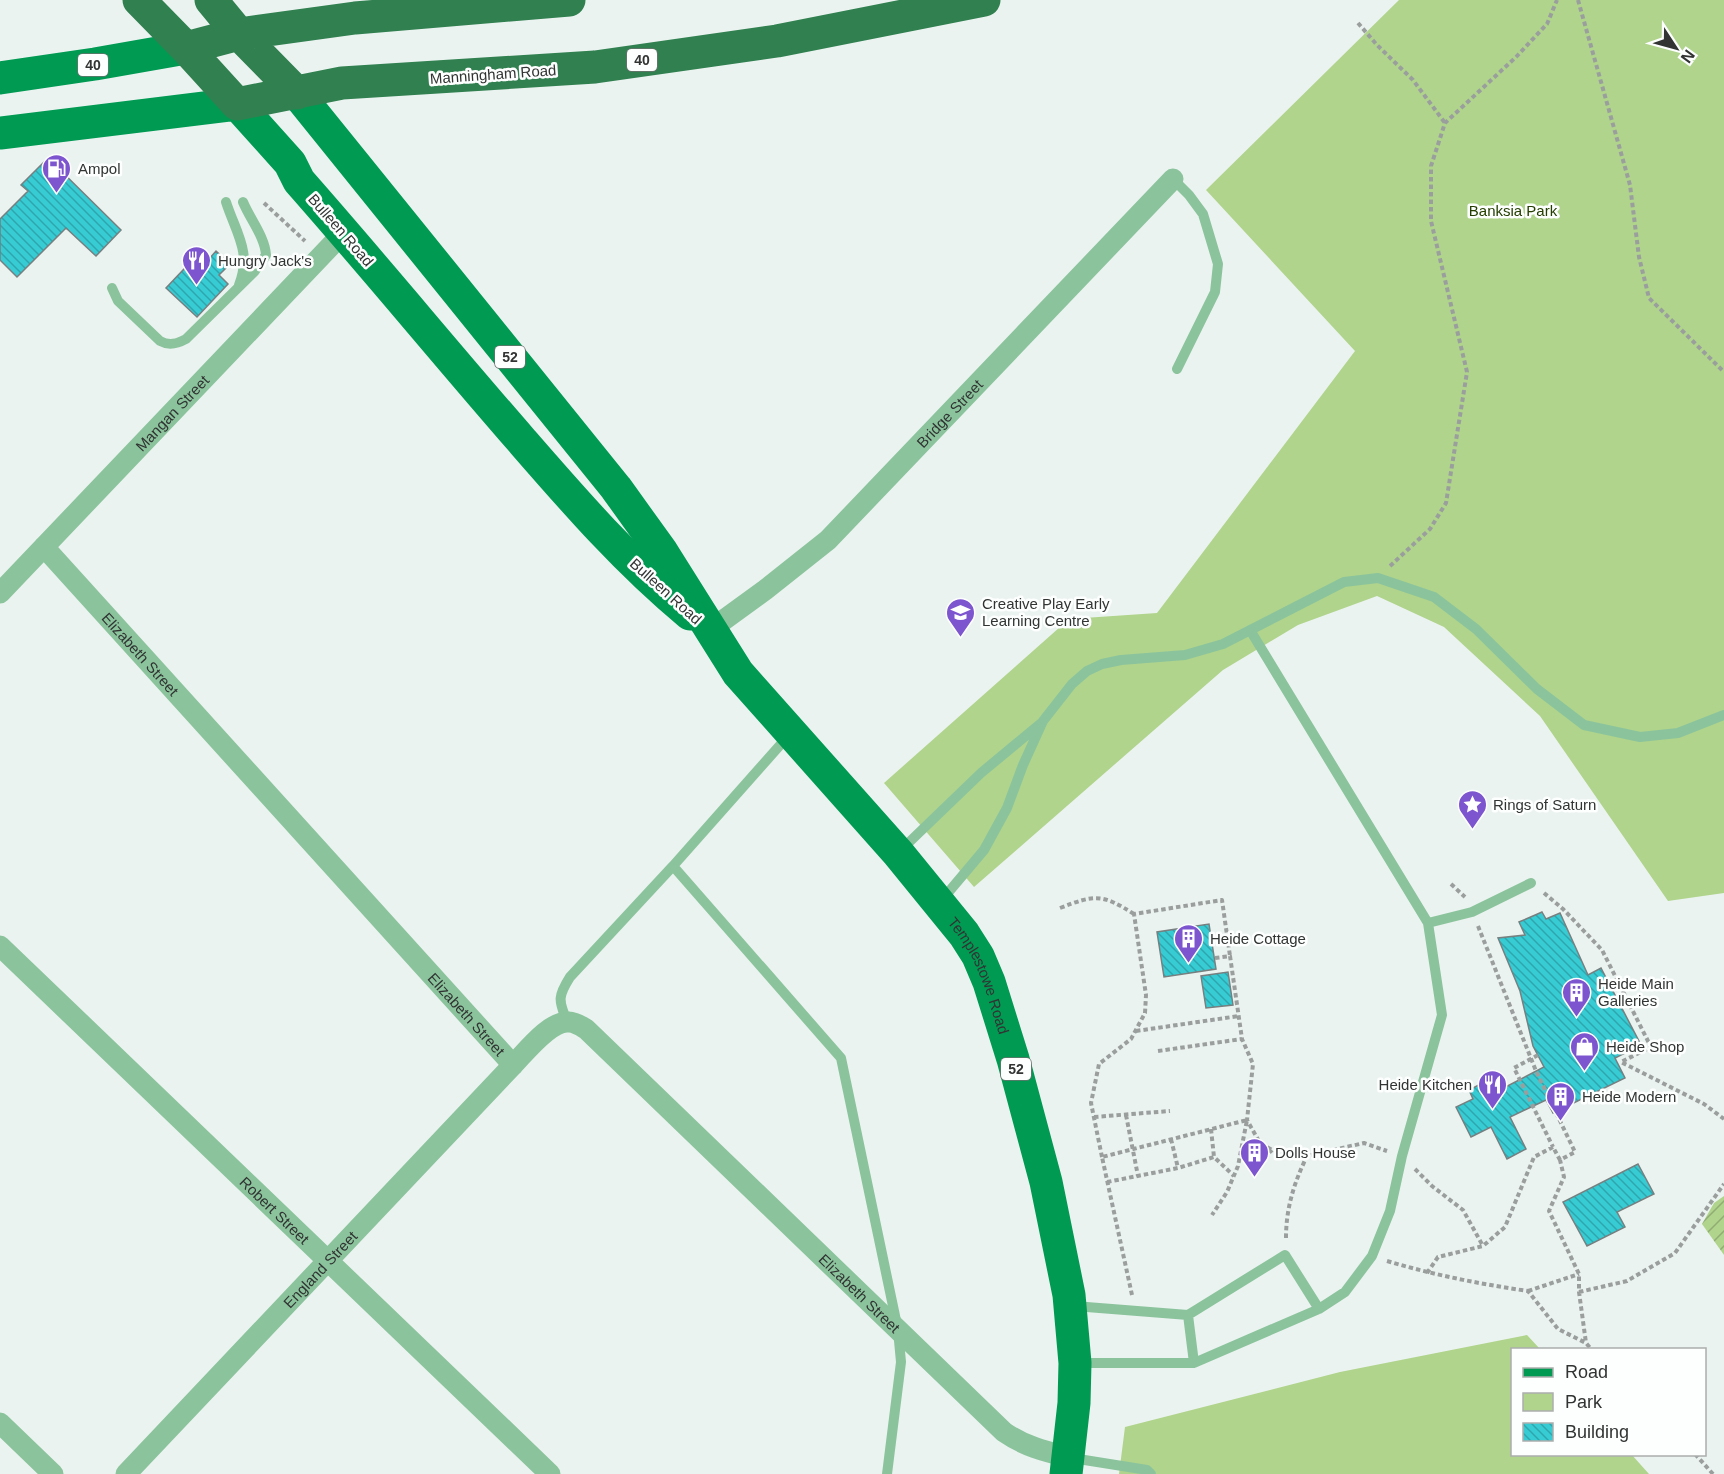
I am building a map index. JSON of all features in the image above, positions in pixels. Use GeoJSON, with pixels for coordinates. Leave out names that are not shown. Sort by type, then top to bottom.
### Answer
{"type":"FeatureCollection","features":[{"type":"Feature","properties":{"kind":"highway","name":"Bulleen Road"},"geometry":{"type":"LineString","coordinates":[[140,0],[237,104]]}},
{"type":"Feature","properties":{"kind":"highway","name":"Bulleen Road"},"geometry":{"type":"LineString","coordinates":[[211,0],[238,33],[297,93]]}},
{"type":"Feature","properties":{"kind":"highway"},"geometry":{"type":"LineString","coordinates":[[324,0],[355,18]]}},
{"type":"Feature","properties":{"kind":"highway","name":"40"},"geometry":{"type":"LineString","coordinates":[[186,48],[238,33],[355,18],[569,0]]}},
{"type":"Feature","properties":{"kind":"highway","name":"Manningham Road"},"geometry":{"type":"LineString","coordinates":[[237,104],[342,83],[595,67],[777,41],[984,0]]}},
{"type":"Feature","properties":{"kind":"main road","name":"40"},"geometry":{"type":"LineString","coordinates":[[0,78],[186,48]]}},
{"type":"Feature","properties":{"kind":"main road","name":"Bulleen Road"},"geometry":{"type":"LineString","coordinates":[[297,93],[616,488],[662,552],[710,630]]}},
{"type":"Feature","properties":{"kind":"main road","name":"Bulleen Road"},"geometry":{"type":"LineString","coordinates":[[237,104],[290,163],[299,181],[449,358],[584,513],[652,583],[710,630]]}},
{"type":"Feature","properties":{"kind":"main road","name":"Manningham Road"},"geometry":{"type":"LineString","coordinates":[[0,133],[237,104]]}},
{"type":"Feature","properties":{"kind":"main road","name":"Templestowe Road"},"geometry":{"type":"LineString","coordinates":[[710,630],[738,673],[898,853],[964,934],[978,956],[1001,1017],[1046,1182],[1071,1305],[1075,1363],[1074,1404],[1067,1466]]}},
{"type":"Feature","properties":{"kind":"street","name":"Bridge Street"},"geometry":{"type":"LineString","coordinates":[[710,630],[828,540],[1173,179]]}},
{"type":"Feature","properties":{"kind":"street","name":"Mangan Street"},"geometry":{"type":"LineString","coordinates":[[0,593],[344,232]]}},
{"type":"Feature","properties":{"kind":"street","name":"Elizabeth Street"},"geometry":{"type":"LineString","coordinates":[[44,547],[513,1065],[548,1029],[567,1021],[577,1023],[586,1029],[1004,1432],[1020,1443],[1067,1466]]}},
{"type":"Feature","properties":{"kind":"street","name":"Robert Street"},"geometry":{"type":"LineString","coordinates":[[0,946],[550,1474]]}},
{"type":"Feature","properties":{"kind":"street","name":"England Street"},"geometry":{"type":"LineString","coordinates":[[126,1474],[513,1065]]}},
{"type":"Feature","properties":{"kind":"street"},"geometry":{"type":"LineString","coordinates":[[0,1424],[52,1474]]}},
{"type":"Feature","properties":{"kind":"lane"},"geometry":{"type":"LineString","coordinates":[[1173,179],[1203,214],[1218,264],[1215,292],[1177,369]]}},
{"type":"Feature","properties":{"kind":"lane"},"geometry":{"type":"LineString","coordinates":[[226,202],[244,254],[245,265],[237,288]]}},
{"type":"Feature","properties":{"kind":"lane"},"geometry":{"type":"LineString","coordinates":[[112,288],[118,301],[160,340],[173,344],[186,339],[254,272],[266,255],[262,238],[243,202]]}},
{"type":"Feature","properties":{"kind":"lane"},"geometry":{"type":"LineString","coordinates":[[898,853],[981,773],[1043,721],[1072,684],[1086,671],[1102,664],[1132,658],[1185,655],[1222,644],[1344,582],[1378,578],[1434,597],[1476,629],[1537,689],[1584,725],[1640,737],[1678,733],[1724,715]]}},
{"type":"Feature","properties":{"kind":"lane"},"geometry":{"type":"LineString","coordinates":[[1075,1363],[1194,1363],[1319,1309],[1345,1292],[1372,1256],[1390,1211],[1402,1156],[1442,1015],[1428,923],[1250,630]]}},
{"type":"Feature","properties":{"kind":"lane"},"geometry":{"type":"LineString","coordinates":[[939,903],[962,878],[990,839],[1008,808],[1023,765],[1043,721]]}},
{"type":"Feature","properties":{"kind":"lane"},"geometry":{"type":"LineString","coordinates":[[567,1021],[560,1005],[560,997],[570,977],[673,866],[790,733]]}},
{"type":"Feature","properties":{"kind":"lane"},"geometry":{"type":"LineString","coordinates":[[673,866],[841,1058],[898,1330],[901,1362],[887,1474]]}},
{"type":"Feature","properties":{"kind":"lane"},"geometry":{"type":"LineString","coordinates":[[1428,923],[1472,912],[1532,883]]}},
{"type":"Feature","properties":{"kind":"lane"},"geometry":{"type":"LineString","coordinates":[[1071,1305],[1188,1315],[1286,1255],[1319,1309]]}},
{"type":"Feature","properties":{"kind":"lane"},"geometry":{"type":"LineString","coordinates":[[1188,1315],[1194,1363]]}},
{"type":"Feature","properties":{"kind":"lane"},"geometry":{"type":"LineString","coordinates":[[1067,1466],[1148,1470],[1151,1474]]}},
{"type":"Feature","properties":{"kind":"path"},"geometry":{"type":"LineString","coordinates":[[1378,578],[1430,529],[1446,503],[1467,372],[1431,221],[1431,166],[1445,123],[1516,57],[1547,24],[1557,0]]}},
{"type":"Feature","properties":{"kind":"path"},"geometry":{"type":"LineString","coordinates":[[1578,0],[1630,185],[1639,257],[1649,298],[1724,372]]}},
{"type":"Feature","properties":{"kind":"path"},"geometry":{"type":"LineString","coordinates":[[1358,23],[1413,80],[1445,123]]}},
{"type":"Feature","properties":{"kind":"path"},"geometry":{"type":"LineString","coordinates":[[256,196],[321,256]]}},
{"type":"Feature","properties":{"kind":"path"},"geometry":{"type":"LineString","coordinates":[[1532,883],[1563,909],[1602,950],[1651,1047],[1621,1062],[1704,1104],[1724,1119]]}},
{"type":"Feature","properties":{"kind":"path"},"geometry":{"type":"LineString","coordinates":[[1451,884],[1465,898],[1472,912],[1531,1059],[1575,1152],[1560,1160]]}},
{"type":"Feature","properties":{"kind":"path"},"geometry":{"type":"LineString","coordinates":[[1060,908],[1085,898],[1110,899],[1134,914],[1222,900],[1242,1039],[1253,1064],[1247,1120],[1238,1166],[1212,1215]]}},
{"type":"Feature","properties":{"kind":"path"},"geometry":{"type":"LineString","coordinates":[[1134,914],[1146,995],[1144,1013],[1131,1039],[1099,1064],[1091,1103],[1136,1311]]}},
{"type":"Feature","properties":{"kind":"path"},"geometry":{"type":"LineString","coordinates":[[1215,958],[1230,956]]}},
{"type":"Feature","properties":{"kind":"path"},"geometry":{"type":"LineString","coordinates":[[1135,1031],[1239,1016]]}},
{"type":"Feature","properties":{"kind":"path"},"geometry":{"type":"LineString","coordinates":[[1158,1051],[1242,1039]]}},
{"type":"Feature","properties":{"kind":"path"},"geometry":{"type":"LineString","coordinates":[[1538,1055],[1514,1068],[1560,1160],[1564,1177],[1549,1211],[1579,1274],[1579,1292],[1586,1343]]}},
{"type":"Feature","properties":{"kind":"path"},"geometry":{"type":"LineString","coordinates":[[1094,1117],[1170,1111]]}},
{"type":"Feature","properties":{"kind":"path"},"geometry":{"type":"LineString","coordinates":[[1126,1114],[1138,1176]]}},
{"type":"Feature","properties":{"kind":"path"},"geometry":{"type":"LineString","coordinates":[[1247,1120],[1260,1143],[1272,1150],[1307,1156],[1364,1143],[1402,1156],[1432,1186],[1463,1210],[1483,1246]]}},
{"type":"Feature","properties":{"kind":"path"},"geometry":{"type":"LineString","coordinates":[[1102,1156],[1247,1120]]}},
{"type":"Feature","properties":{"kind":"path"},"geometry":{"type":"LineString","coordinates":[[1210,1129],[1214,1157],[1234,1176]]}},
{"type":"Feature","properties":{"kind":"path"},"geometry":{"type":"LineString","coordinates":[[1171,1139],[1178,1168]]}},
{"type":"Feature","properties":{"kind":"path"},"geometry":{"type":"LineString","coordinates":[[1427,1273],[1438,1257],[1483,1246],[1505,1227],[1534,1157],[1553,1147]]}},
{"type":"Feature","properties":{"kind":"path"},"geometry":{"type":"LineString","coordinates":[[1253,1168],[1272,1150]]}},
{"type":"Feature","properties":{"kind":"path"},"geometry":{"type":"LineString","coordinates":[[1286,1255],[1286,1217],[1294,1182],[1307,1156]]}},
{"type":"Feature","properties":{"kind":"path"},"geometry":{"type":"LineString","coordinates":[[1107,1182],[1178,1168],[1214,1157]]}},
{"type":"Feature","properties":{"kind":"path"},"geometry":{"type":"LineString","coordinates":[[1579,1292],[1627,1281],[1675,1252],[1724,1184]]}},
{"type":"Feature","properties":{"kind":"path"},"geometry":{"type":"LineString","coordinates":[[1372,1256],[1427,1273],[1474,1284],[1528,1291],[1579,1274]]}},
{"type":"Feature","properties":{"kind":"path"},"geometry":{"type":"LineString","coordinates":[[1528,1291],[1558,1329],[1586,1343],[1590,1348]]}},
{"type":"Feature","properties":{"kind":"path"},"geometry":{"type":"LineString","coordinates":[[1696,1456],[1713,1474]]}},
{"type":"Feature","properties":{"kind":"green space","name":"Banksia Park"},"geometry":{"type":"Polygon","coordinates":[[[1399,0],[1724,0],[1724,893],[1668,901],[1540,716],[1444,627],[1377,596],[1298,625],[1223,670],[974,887],[884,783],[1069,619],[1157,613],[1355,351],[1206,190],[1399,0]]]}},
{"type":"Feature","properties":{"kind":"green space"},"geometry":{"type":"Polygon","coordinates":[[[1724,1196],[1724,1255],[1702,1224],[1714,1203],[1724,1196]]]}},
{"type":"Feature","properties":{"kind":"green space"},"geometry":{"type":"Polygon","coordinates":[[[1527,1335],[1539,1348],[1511,1348],[1511,1456],[1633,1456],[1649,1474],[1119,1474],[1125,1427],[1340,1372],[1527,1335]]]}},
{"type":"Feature","properties":{"kind":"building"},"geometry":{"type":"Polygon","coordinates":[[[48,158],[121,230],[96,256],[66,228],[17,277],[0,260],[0,219],[28,191],[21,185],[48,158]]]}},
{"type":"Feature","properties":{"kind":"building","name":"Hungry Jack's"},"geometry":{"type":"Polygon","coordinates":[[[201,251],[209,259],[216,251],[230,264],[219,275],[228,284],[197,317],[166,288],[201,251]]]}},
{"type":"Feature","properties":{"kind":"building","name":"Heide Main Galleries"},"geometry":{"type":"Polygon","coordinates":[[[1542,912],[1546,919],[1560,913],[1588,975],[1601,968],[1641,1045],[1615,1058],[1625,1078],[1553,1113],[1546,1100],[1510,1117],[1526,1149],[1507,1159],[1491,1127],[1471,1137],[1456,1107],[1473,1099],[1469,1090],[1490,1079],[1496,1092],[1544,1067],[1533,1046],[1520,991],[1498,938],[1525,935],[1519,922],[1542,912]]]}},
{"type":"Feature","properties":{"kind":"building","name":"Heide Cottage"},"geometry":{"type":"Polygon","coordinates":[[[1209,924],[1216,969],[1164,977],[1157,932],[1209,924]]]}},
{"type":"Feature","properties":{"kind":"building"},"geometry":{"type":"Polygon","coordinates":[[[1228,972],[1233,1005],[1206,1008],[1201,976],[1228,972]]]}},
{"type":"Feature","properties":{"kind":"building","name":"Heide Modern"},"geometry":{"type":"Polygon","coordinates":[[[1638,1164],[1654,1194],[1617,1212],[1625,1227],[1587,1246],[1563,1202],[1638,1164]]]}},
{"type":"Feature","properties":{"kind":"place","name":"Ampol"},"geometry":{"type":"Point","coordinates":[57,194]}},
{"type":"Feature","properties":{"kind":"place","name":"Hungry Jack's"},"geometry":{"type":"Point","coordinates":[197,286]}},
{"type":"Feature","properties":{"kind":"place","name":"Creative Play Early Learning Centre"},"geometry":{"type":"Point","coordinates":[961,638]}},
{"type":"Feature","properties":{"kind":"place","name":"Rings of Saturn"},"geometry":{"type":"Point","coordinates":[1472,830]}},
{"type":"Feature","properties":{"kind":"place","name":"Heide Cottage"},"geometry":{"type":"Point","coordinates":[1189,964]}},
{"type":"Feature","properties":{"kind":"place","name":"Heide Main Galleries"},"geometry":{"type":"Point","coordinates":[1577,1018]}},
{"type":"Feature","properties":{"kind":"place","name":"Heide Shop"},"geometry":{"type":"Point","coordinates":[1585,1072]}},
{"type":"Feature","properties":{"kind":"place","name":"Heide Kitchen"},"geometry":{"type":"Point","coordinates":[1493,1110]}},
{"type":"Feature","properties":{"kind":"place","name":"Heide Modern"},"geometry":{"type":"Point","coordinates":[1561,1122]}},
{"type":"Feature","properties":{"kind":"place","name":"Dolls House"},"geometry":{"type":"Point","coordinates":[1254,1178]}}]}
